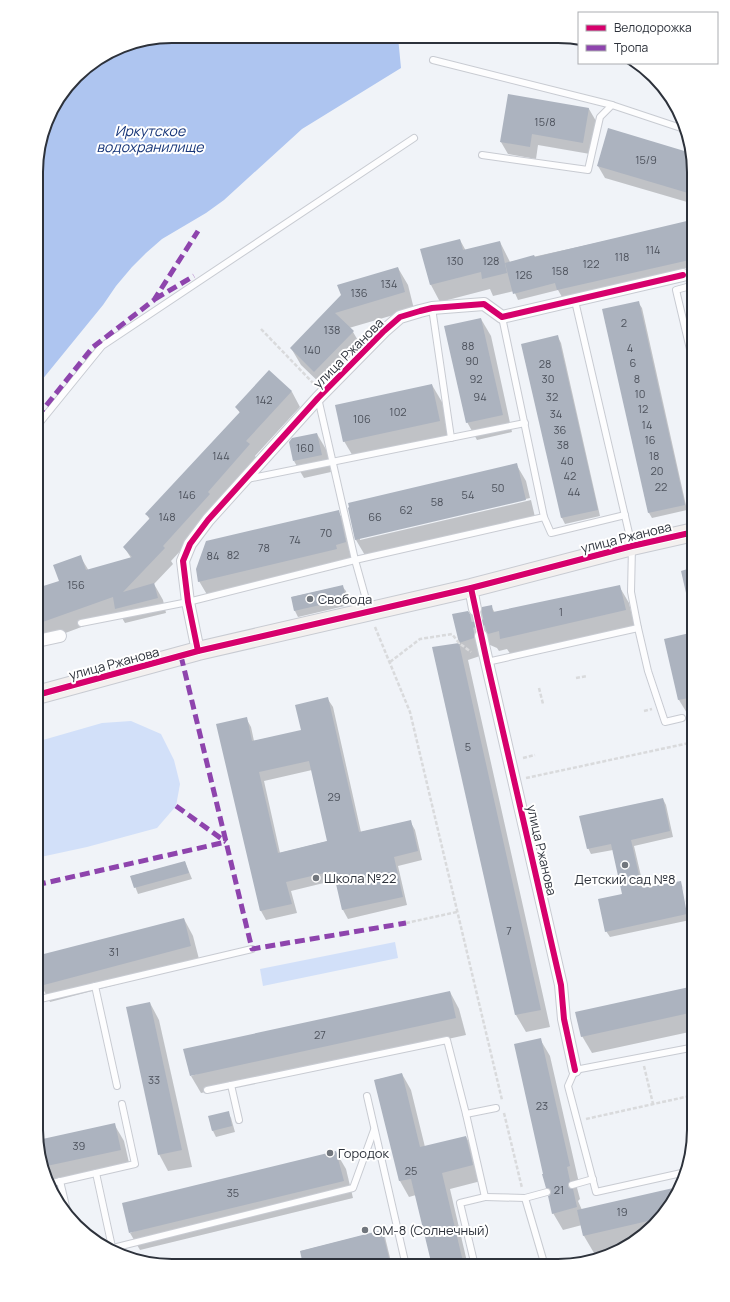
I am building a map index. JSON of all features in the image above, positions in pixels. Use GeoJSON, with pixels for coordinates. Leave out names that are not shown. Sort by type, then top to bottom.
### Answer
{"type":"FeatureCollection","features":[{"type":"Feature","properties":{"kind":"street"},"geometry":{"type":"LineString","coordinates":[[502,317],[683,275]]}},
{"type":"Feature","properties":{"kind":"street","name":"улица Ржанова"},"geometry":{"type":"LineString","coordinates":[[198,651],[188,602],[183,561],[190,544],[208,520],[246,480],[318,398],[384,331],[400,317],[432,308],[484,304],[502,317]]}},
{"type":"Feature","properties":{"kind":"street","name":"улица Ржанова"},"geometry":{"type":"LineString","coordinates":[[43,693],[198,651],[471,588],[632,546],[687,534]]}},
{"type":"Feature","properties":{"kind":"street"},"geometry":{"type":"LineString","coordinates":[[471,588],[475,609]]}},
{"type":"Feature","properties":{"kind":"street"},"geometry":{"type":"LineString","coordinates":[[43,640],[60,636]]}},
{"type":"Feature","properties":{"kind":"street","name":"улица Ржанова"},"geometry":{"type":"LineString","coordinates":[[481,636],[562,985],[564,1019],[575,1070]]}},
{"type":"Feature","properties":{"kind":"lane"},"geometry":{"type":"LineString","coordinates":[[433,60],[612,105],[679,127]]}},
{"type":"Feature","properties":{"kind":"lane"},"geometry":{"type":"LineString","coordinates":[[482,155],[588,170],[600,118],[612,105]]}},
{"type":"Feature","properties":{"kind":"lane"},"geometry":{"type":"LineString","coordinates":[[43,419],[102,346],[414,138]]}},
{"type":"Feature","properties":{"kind":"lane"},"geometry":{"type":"LineString","coordinates":[[687,287],[676,290],[687,336]]}},
{"type":"Feature","properties":{"kind":"lane"},"geometry":{"type":"LineString","coordinates":[[575,301],[632,546],[631,592],[648,671],[665,722],[682,718]]}},
{"type":"Feature","properties":{"kind":"lane"},"geometry":{"type":"LineString","coordinates":[[432,308],[451,438]]}},
{"type":"Feature","properties":{"kind":"lane"},"geometry":{"type":"LineString","coordinates":[[502,317],[544,517],[551,533],[625,515]]}},
{"type":"Feature","properties":{"kind":"lane"},"geometry":{"type":"LineString","coordinates":[[318,398],[355,560],[369,611]]}},
{"type":"Feature","properties":{"kind":"lane"},"geometry":{"type":"LineString","coordinates":[[246,480],[333,461],[525,423]]}},
{"type":"Feature","properties":{"kind":"lane"},"geometry":{"type":"LineString","coordinates":[[81,623],[188,602],[355,560],[544,517]]}},
{"type":"Feature","properties":{"kind":"lane"},"geometry":{"type":"LineString","coordinates":[[487,662],[638,628]]}},
{"type":"Feature","properties":{"kind":"lane"},"geometry":{"type":"LineString","coordinates":[[43,998],[252,948]]}},
{"type":"Feature","properties":{"kind":"lane"},"geometry":{"type":"LineString","coordinates":[[95,986],[117,1086]]}},
{"type":"Feature","properties":{"kind":"lane"},"geometry":{"type":"LineString","coordinates":[[207,1090],[447,1040],[485,1197]]}},
{"type":"Feature","properties":{"kind":"lane"},"geometry":{"type":"LineString","coordinates":[[679,1174],[596,1192],[568,1086],[575,1070],[687,1049]]}},
{"type":"Feature","properties":{"kind":"lane"},"geometry":{"type":"LineString","coordinates":[[231,1086],[239,1120]]}},
{"type":"Feature","properties":{"kind":"lane"},"geometry":{"type":"LineString","coordinates":[[367,1096],[404,1259]]}},
{"type":"Feature","properties":{"kind":"lane"},"geometry":{"type":"LineString","coordinates":[[54,1182],[134,1164],[122,1104]]}},
{"type":"Feature","properties":{"kind":"lane"},"geometry":{"type":"LineString","coordinates":[[466,1114],[496,1108]]}},
{"type":"Feature","properties":{"kind":"lane"},"geometry":{"type":"LineString","coordinates":[[118,1247],[353,1188],[374,1130]]}},
{"type":"Feature","properties":{"kind":"lane"},"geometry":{"type":"LineString","coordinates":[[96,1173],[111,1244]]}},
{"type":"Feature","properties":{"kind":"lane"},"geometry":{"type":"LineString","coordinates":[[572,1185],[593,1179]]}},
{"type":"Feature","properties":{"kind":"lane"},"geometry":{"type":"LineString","coordinates":[[60,1181],[65,1202]]}},
{"type":"Feature","properties":{"kind":"lane"},"geometry":{"type":"LineString","coordinates":[[473,1259],[460,1203],[485,1197],[525,1198],[547,1192]]}},
{"type":"Feature","properties":{"kind":"lane"},"geometry":{"type":"LineString","coordinates":[[525,1198],[543,1259]]}},
{"type":"Feature","properties":{"kind":"path"},"geometry":{"type":"LineString","coordinates":[[261,329],[315,386]]}},
{"type":"Feature","properties":{"kind":"path"},"geometry":{"type":"LineString","coordinates":[[369,611],[410,712],[525,1198]]}},
{"type":"Feature","properties":{"kind":"path"},"geometry":{"type":"LineString","coordinates":[[390,662],[420,638],[452,634],[459,643],[487,662]]}},
{"type":"Feature","properties":{"kind":"path"},"geometry":{"type":"LineString","coordinates":[[576,678],[587,676]]}},
{"type":"Feature","properties":{"kind":"path"},"geometry":{"type":"LineString","coordinates":[[539,688],[543,704]]}},
{"type":"Feature","properties":{"kind":"path"},"geometry":{"type":"LineString","coordinates":[[514,781],[687,744]]}},
{"type":"Feature","properties":{"kind":"path"},"geometry":{"type":"LineString","coordinates":[[523,758],[535,755]]}},
{"type":"Feature","properties":{"kind":"path"},"geometry":{"type":"LineString","coordinates":[[406,923],[457,912]]}},
{"type":"Feature","properties":{"kind":"path"},"geometry":{"type":"LineString","coordinates":[[642,1057],[653,1104]]}},
{"type":"Feature","properties":{"kind":"path"},"geometry":{"type":"LineString","coordinates":[[578,1121],[687,1097]]}},
{"type":"Feature","properties":{"kind":"shaded area"},"geometry":{"type":"Polygon","coordinates":[[[131,721],[161,734],[174,760],[180,784],[176,806],[157,828],[87,847],[43,856],[43,740],[102,723],[131,721]]]}},
{"type":"Feature","properties":{"kind":"shaded area"},"geometry":{"type":"Polygon","coordinates":[[[395,942],[398,958],[263,986],[260,969],[395,942]]]}},
{"type":"Feature","properties":{"kind":"water","name":"Иркутское водохранилище"},"geometry":{"type":"Polygon","coordinates":[[[163,43],[399,43],[401,68],[302,129],[224,200],[206,213],[162,239],[132,267],[43,379],[44,155],[47,138],[60,107],[75,87],[87,75],[107,60],[123,53],[138,47],[163,43]]]}},
{"type":"Feature","properties":{"kind":"building"},"geometry":{"type":"Polygon","coordinates":[[[508,94],[589,108],[583,143],[532,134],[530,147],[500,142],[508,94]]]}},
{"type":"Feature","properties":{"kind":"building"},"geometry":{"type":"Polygon","coordinates":[[[608,128],[685,151],[687,193],[597,166],[608,128]]]}},
{"type":"Feature","properties":{"kind":"building"},"geometry":{"type":"Polygon","coordinates":[[[687,221],[687,261],[557,290],[555,283],[513,294],[505,263],[534,255],[535,257],[687,221]]]}},
{"type":"Feature","properties":{"kind":"building"},"geometry":{"type":"Polygon","coordinates":[[[460,239],[463,250],[500,241],[507,273],[482,279],[481,272],[430,285],[420,249],[460,239]]]}},
{"type":"Feature","properties":{"kind":"building"},"geometry":{"type":"Polygon","coordinates":[[[398,267],[405,292],[335,313],[354,331],[314,372],[290,348],[341,295],[337,285],[398,267]]]}},
{"type":"Feature","properties":{"kind":"building"},"geometry":{"type":"Polygon","coordinates":[[[639,301],[685,505],[648,513],[602,309],[639,301]]]}},
{"type":"Feature","properties":{"kind":"building"},"geometry":{"type":"Polygon","coordinates":[[[481,318],[503,415],[466,423],[444,326],[481,318]]]}},
{"type":"Feature","properties":{"kind":"building"},"geometry":{"type":"Polygon","coordinates":[[[558,335],[598,510],[561,518],[521,344],[558,335]]]}},
{"type":"Feature","properties":{"kind":"building"},"geometry":{"type":"Polygon","coordinates":[[[269,370],[292,391],[246,441],[250,444],[208,492],[210,494],[163,546],[165,548],[123,592],[154,583],[158,598],[115,609],[113,597],[43,622],[43,586],[59,581],[53,565],[81,555],[86,570],[132,557],[123,547],[150,518],[145,514],[240,412],[235,407],[269,370]]]}},
{"type":"Feature","properties":{"kind":"building"},"geometry":{"type":"Polygon","coordinates":[[[432,384],[440,421],[343,442],[335,405],[432,384]]]}},
{"type":"Feature","properties":{"kind":"building"},"geometry":{"type":"Polygon","coordinates":[[[317,433],[322,455],[293,461],[289,442],[292,438],[317,433]]]}},
{"type":"Feature","properties":{"kind":"building"},"geometry":{"type":"Polygon","coordinates":[[[517,463],[526,500],[355,540],[348,503],[517,463]]]}},
{"type":"Feature","properties":{"kind":"building"},"geometry":{"type":"Polygon","coordinates":[[[339,510],[346,542],[336,545],[337,549],[198,582],[196,569],[206,541],[339,510]]]}},
{"type":"Feature","properties":{"kind":"building"},"geometry":{"type":"Polygon","coordinates":[[[687,569],[687,597],[681,571],[687,569]]]}},
{"type":"Feature","properties":{"kind":"building"},"geometry":{"type":"Polygon","coordinates":[[[343,585],[346,599],[294,611],[291,597],[343,585]]]}},
{"type":"Feature","properties":{"kind":"building"},"geometry":{"type":"Polygon","coordinates":[[[620,585],[626,610],[500,639],[499,631],[488,634],[486,631],[480,629],[474,633],[474,638],[459,643],[452,614],[468,611],[470,614],[476,616],[480,614],[482,607],[492,605],[493,612],[620,585]]]}},
{"type":"Feature","properties":{"kind":"building"},"geometry":{"type":"Polygon","coordinates":[[[687,634],[687,698],[678,700],[664,639],[687,634]]]}},
{"type":"Feature","properties":{"kind":"building"},"geometry":{"type":"Polygon","coordinates":[[[459,643],[541,1010],[515,1015],[432,647],[459,643]]]}},
{"type":"Feature","properties":{"kind":"building"},"geometry":{"type":"Polygon","coordinates":[[[328,697],[359,832],[411,820],[418,851],[394,857],[403,897],[342,910],[333,871],[286,882],[292,904],[260,911],[216,724],[247,717],[252,741],[301,730],[295,705],[328,697]],[[309,761],[259,772],[278,853],[327,841],[309,761]]]}},
{"type":"Feature","properties":{"kind":"building"},"geometry":{"type":"Polygon","coordinates":[[[663,798],[670,831],[631,840],[642,888],[681,881],[687,914],[605,932],[598,899],[622,894],[611,844],[587,849],[579,816],[663,798]]]}},
{"type":"Feature","properties":{"kind":"building"},"geometry":{"type":"Polygon","coordinates":[[[185,861],[189,873],[134,888],[130,876],[185,861]]]}},
{"type":"Feature","properties":{"kind":"building"},"geometry":{"type":"Polygon","coordinates":[[[184,918],[191,946],[43,985],[43,954],[184,918]]]}},
{"type":"Feature","properties":{"kind":"building"},"geometry":{"type":"Polygon","coordinates":[[[687,988],[687,1014],[581,1037],[575,1012],[687,988]]]}},
{"type":"Feature","properties":{"kind":"building"},"geometry":{"type":"Polygon","coordinates":[[[450,991],[456,1018],[190,1076],[183,1049],[450,991]]]}},
{"type":"Feature","properties":{"kind":"building"},"geometry":{"type":"Polygon","coordinates":[[[150,1002],[182,1150],[158,1155],[126,1007],[150,1002]]]}},
{"type":"Feature","properties":{"kind":"building"},"geometry":{"type":"Polygon","coordinates":[[[541,1038],[570,1166],[567,1167],[570,1181],[568,1186],[569,1188],[573,1189],[577,1207],[552,1214],[548,1196],[550,1195],[551,1191],[550,1189],[546,1188],[542,1174],[514,1044],[541,1038]]]}},
{"type":"Feature","properties":{"kind":"building"},"geometry":{"type":"Polygon","coordinates":[[[402,1073],[420,1147],[466,1136],[473,1165],[442,1173],[462,1259],[430,1259],[411,1179],[399,1181],[374,1080],[402,1073]]]}},
{"type":"Feature","properties":{"kind":"building"},"geometry":{"type":"Polygon","coordinates":[[[229,1111],[232,1126],[212,1131],[208,1116],[229,1111]]]}},
{"type":"Feature","properties":{"kind":"building"},"geometry":{"type":"Polygon","coordinates":[[[115,1123],[121,1150],[48,1166],[43,1139],[115,1123]]]}},
{"type":"Feature","properties":{"kind":"building"},"geometry":{"type":"Polygon","coordinates":[[[336,1151],[344,1181],[129,1233],[122,1203],[336,1151]]]}},
{"type":"Feature","properties":{"kind":"building"},"geometry":{"type":"Polygon","coordinates":[[[673,1188],[660,1209],[649,1221],[583,1236],[577,1210],[673,1188]]]}},
{"type":"Feature","properties":{"kind":"building"},"geometry":{"type":"Polygon","coordinates":[[[382,1230],[389,1259],[302,1259],[300,1251],[382,1230]]]}},
{"type":"Feature","properties":{"kind":"tunnel"},"geometry":{"type":"LineString","coordinates":[[475,609],[481,636]]}},
{"type":"Feature","properties":{"kind":"marked path"},"geometry":{"type":"LineString","coordinates":[[43,410],[93,347],[154,300],[198,231]]}},
{"type":"Feature","properties":{"kind":"marked path"},"geometry":{"type":"LineString","coordinates":[[155,299],[194,276]]}},
{"type":"Feature","properties":{"kind":"marked path"},"geometry":{"type":"LineString","coordinates":[[181,656],[252,949],[406,923]]}},
{"type":"Feature","properties":{"kind":"marked path"},"geometry":{"type":"LineString","coordinates":[[176,806],[226,842]]}},
{"type":"Feature","properties":{"kind":"marked path"},"geometry":{"type":"LineString","coordinates":[[43,883],[226,842]]}},
{"type":"Feature","properties":{"kind":"cycle path"},"geometry":{"type":"LineString","coordinates":[[198,651],[188,602],[183,561],[190,544],[208,520],[318,398],[384,331],[400,317],[432,308],[484,304],[502,317],[683,275]]}},
{"type":"Feature","properties":{"kind":"cycle path"},"geometry":{"type":"LineString","coordinates":[[43,693],[198,651],[471,588],[632,546],[687,534]]}},
{"type":"Feature","properties":{"kind":"cycle path"},"geometry":{"type":"LineString","coordinates":[[471,588],[561,985],[564,1019],[575,1070]]}},
{"type":"Feature","properties":{"kind":"place","name":"Свобода"},"geometry":{"type":"Point","coordinates":[310,599]}},
{"type":"Feature","properties":{"kind":"place","name":"Детский сад №8"},"geometry":{"type":"Point","coordinates":[625,865]}},
{"type":"Feature","properties":{"kind":"place","name":"Школа №22"},"geometry":{"type":"Point","coordinates":[316,878]}},
{"type":"Feature","properties":{"kind":"place","name":"Городок"},"geometry":{"type":"Point","coordinates":[330,1153]}},
{"type":"Feature","properties":{"kind":"place","name":"ОМ-8 (Солнечный)"},"geometry":{"type":"Point","coordinates":[365,1230]}}]}
